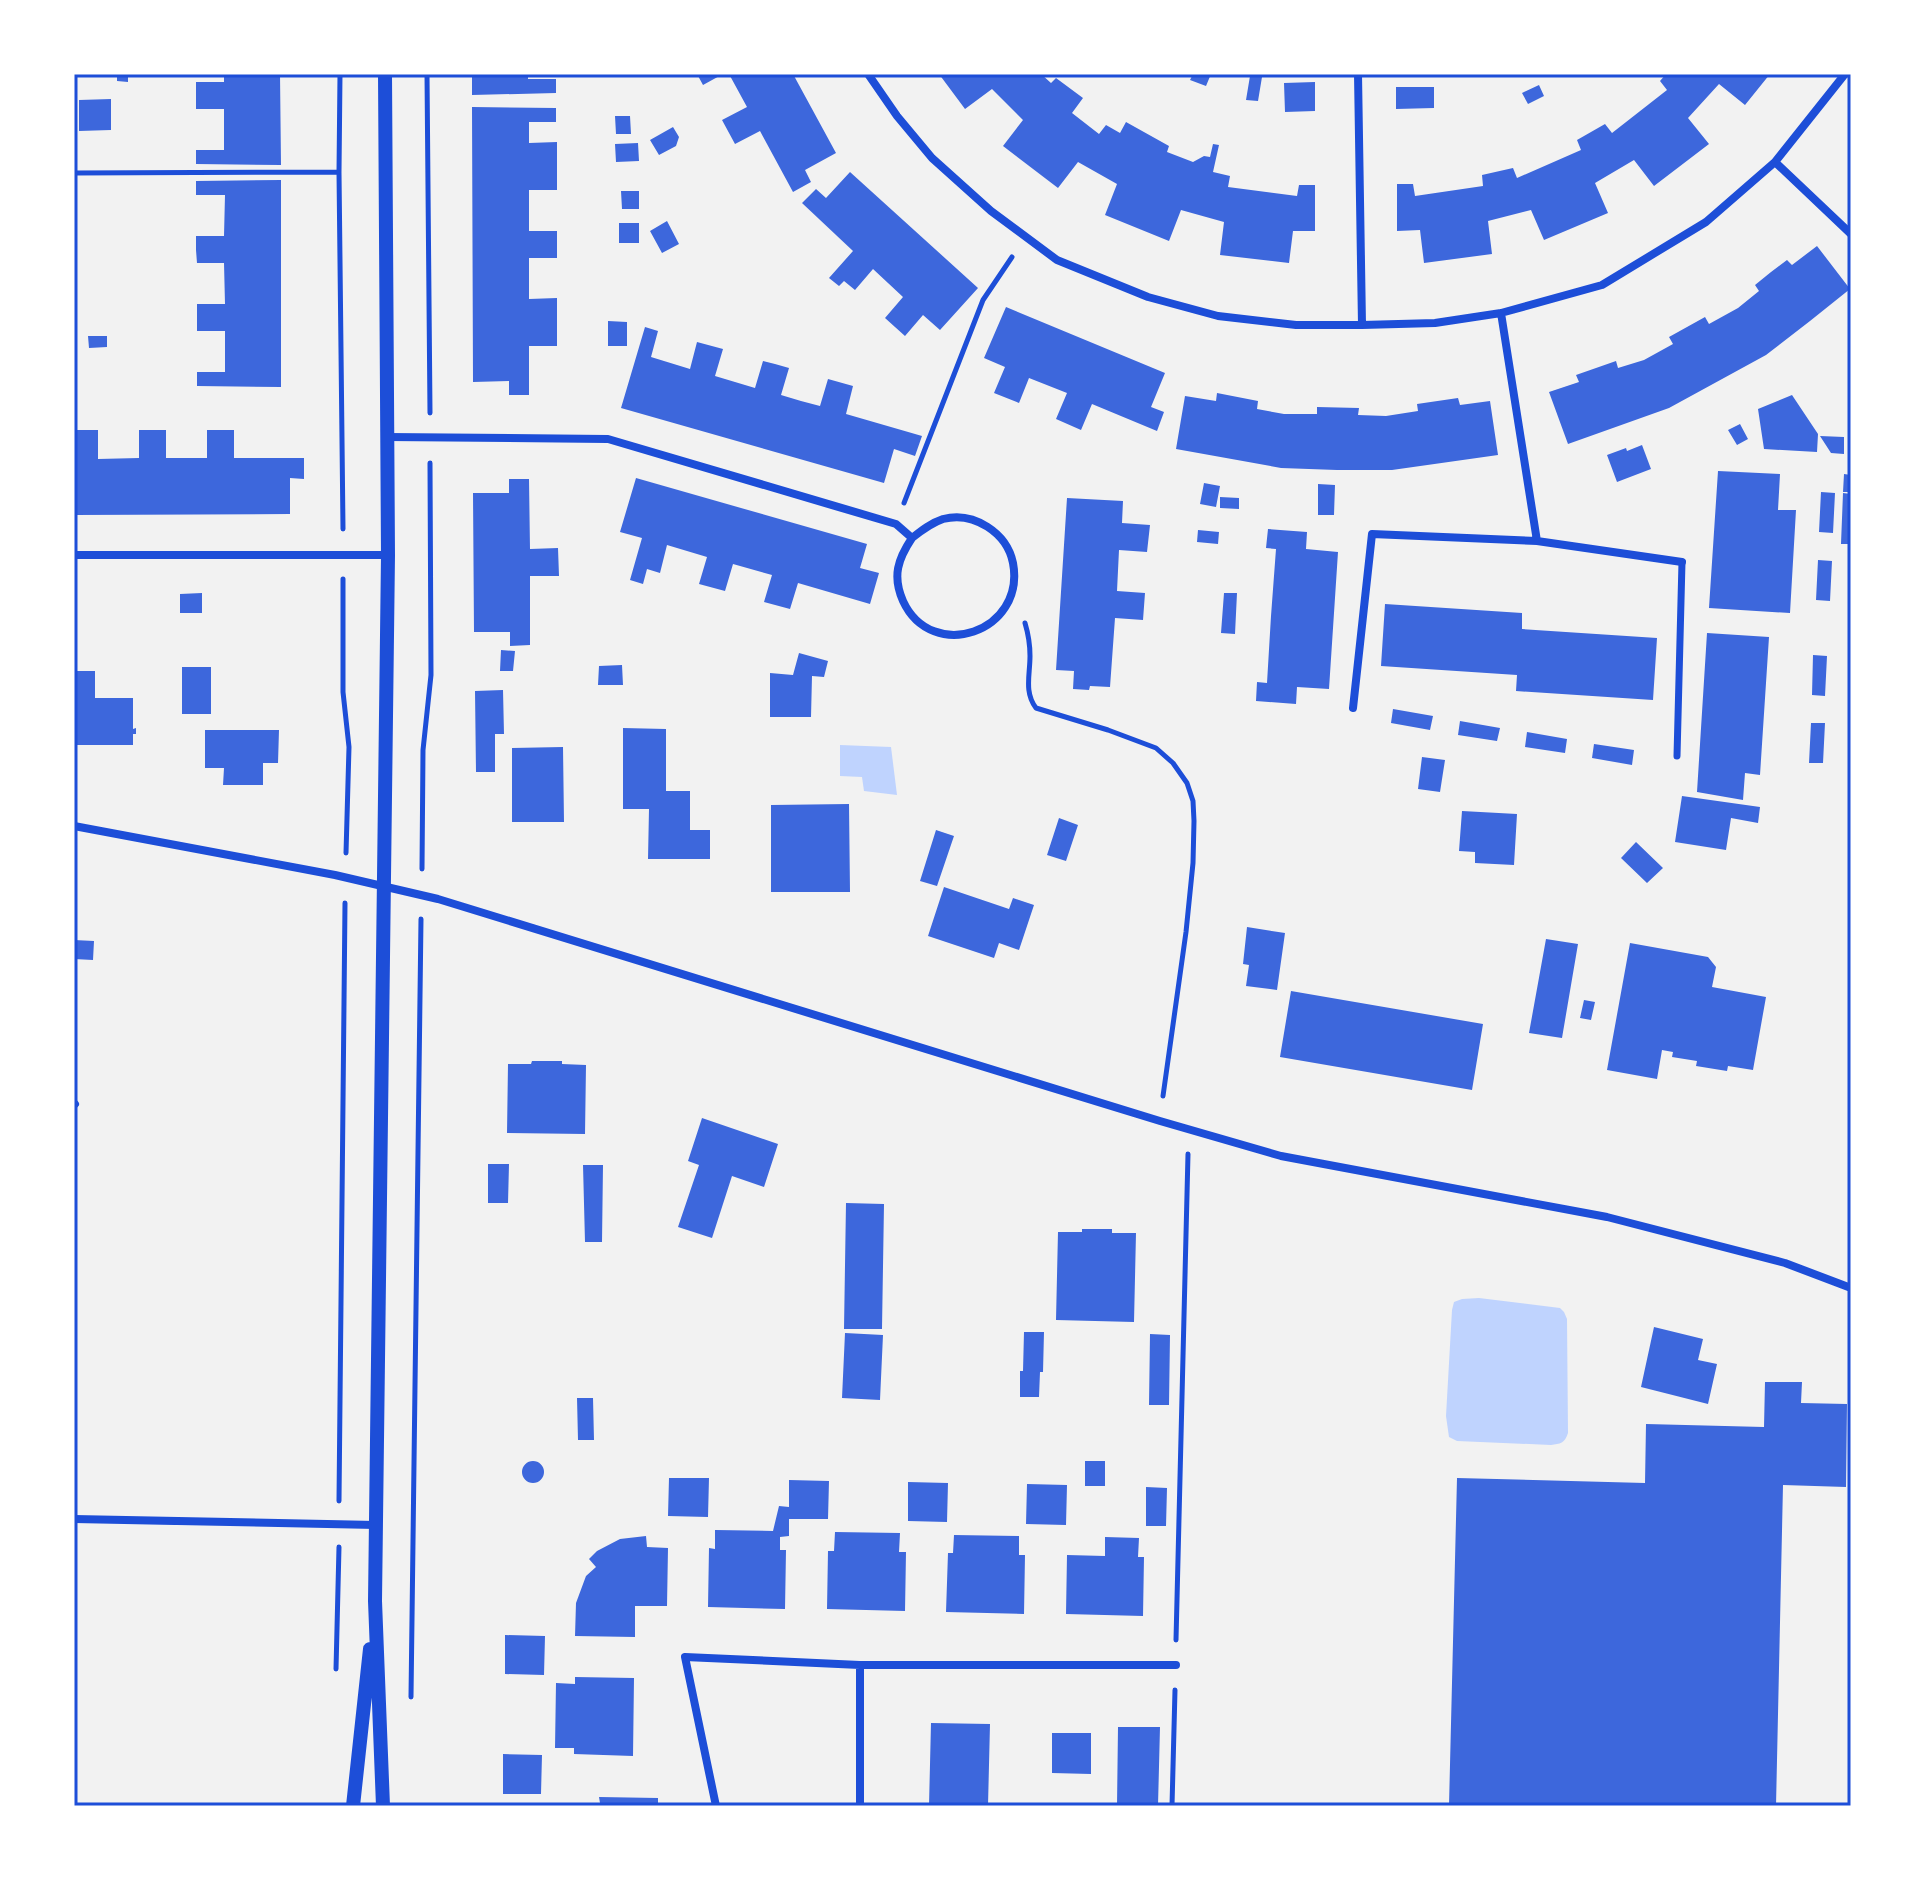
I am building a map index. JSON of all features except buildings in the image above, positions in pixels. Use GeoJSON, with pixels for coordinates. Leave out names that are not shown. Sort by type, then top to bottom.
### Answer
{"type":"FeatureCollection","features":[{"type":"Feature","properties":{"kind":"street"},"geometry":{"type":"LineString","coordinates":[[383,1806],[375,1601],[388,555],[385,74]]}},
{"type":"Feature","properties":{"kind":"street"},"geometry":{"type":"LineString","coordinates":[[868,74],[932,158],[991,211],[1057,260],[1148,297],[1218,316],[1296,325],[1435,323],[1501,313],[1602,285],[1706,222],[1775,162],[1845,74]]}},
{"type":"Feature","properties":{"kind":"street"},"geometry":{"type":"LineString","coordinates":[[1358,74],[1362,325]]}},
{"type":"Feature","properties":{"kind":"street"},"geometry":{"type":"LineString","coordinates":[[1775,162],[1851,234]]}},
{"type":"Feature","properties":{"kind":"street"},"geometry":{"type":"LineString","coordinates":[[1501,313],[1537,541]]}},
{"type":"Feature","properties":{"kind":"street"},"geometry":{"type":"LineString","coordinates":[[387,437],[608,439],[896,524],[912,538]]}},
{"type":"Feature","properties":{"kind":"street"},"geometry":{"type":"LineString","coordinates":[[946,518],[966,518],[985,525],[1001,537],[1011,555],[1015,574],[1013,594],[1004,611],[990,624],[973,633],[955,635],[936,632],[919,622],[907,609],[899,591],[897,572],[902,554],[912,538],[928,525],[946,518]]}},
{"type":"Feature","properties":{"kind":"street"},"geometry":{"type":"LineString","coordinates":[[1353,708],[1372,534],[1537,541],[1682,562],[1677,756]]}},
{"type":"Feature","properties":{"kind":"street"},"geometry":{"type":"LineString","coordinates":[[74,555],[388,555]]}},
{"type":"Feature","properties":{"kind":"street"},"geometry":{"type":"LineString","coordinates":[[74,826],[422,895],[1281,1156],[1607,1217],[1785,1263],[1851,1288]]}},
{"type":"Feature","properties":{"kind":"street"},"geometry":{"type":"LineString","coordinates":[[74,1519],[376,1525]]}},
{"type":"Feature","properties":{"kind":"street"},"geometry":{"type":"LineString","coordinates":[[353,1806],[375,1601]]}},
{"type":"Feature","properties":{"kind":"street"},"geometry":{"type":"LineString","coordinates":[[716,1806],[685,1657],[860,1665],[1176,1665]]}},
{"type":"Feature","properties":{"kind":"street"},"geometry":{"type":"LineString","coordinates":[[860,1665],[860,1806]]}},
{"type":"Feature","properties":{"kind":"path"},"geometry":{"type":"LineString","coordinates":[[336,1681],[349,747],[343,692],[340,74]]}},
{"type":"Feature","properties":{"kind":"path"},"geometry":{"type":"LineString","coordinates":[[410,1710],[423,750],[431,675],[427,74]]}},
{"type":"Feature","properties":{"kind":"path"},"geometry":{"type":"LineString","coordinates":[[74,173],[339,172]]}},
{"type":"Feature","properties":{"kind":"path"},"geometry":{"type":"LineString","coordinates":[[896,524],[983,300],[1026,236]]}},
{"type":"Feature","properties":{"kind":"path"},"geometry":{"type":"LineString","coordinates":[[1013,594],[1027,627],[1030,658],[1028,691],[1030,701],[1036,708],[1156,748],[1173,763],[1187,783],[1193,801],[1193,863],[1186,932],[1160,1121]]}},
{"type":"Feature","properties":{"kind":"path"},"geometry":{"type":"LineString","coordinates":[[1172,1806],[1188,1129]]}},
{"type":"Feature","properties":{"kind":"water"},"geometry":{"type":"Polygon","coordinates":[[[840,745],[891,747],[897,795],[864,791],[862,777],[840,776],[840,745]]]}},
{"type":"Feature","properties":{"kind":"water"},"geometry":{"type":"Polygon","coordinates":[[[1479,1298],[1560,1308],[1564,1312],[1567,1319],[1568,1433],[1562,1442],[1551,1445],[1457,1441],[1449,1437],[1446,1416],[1452,1310],[1454,1302],[1479,1298]]]}}]}
